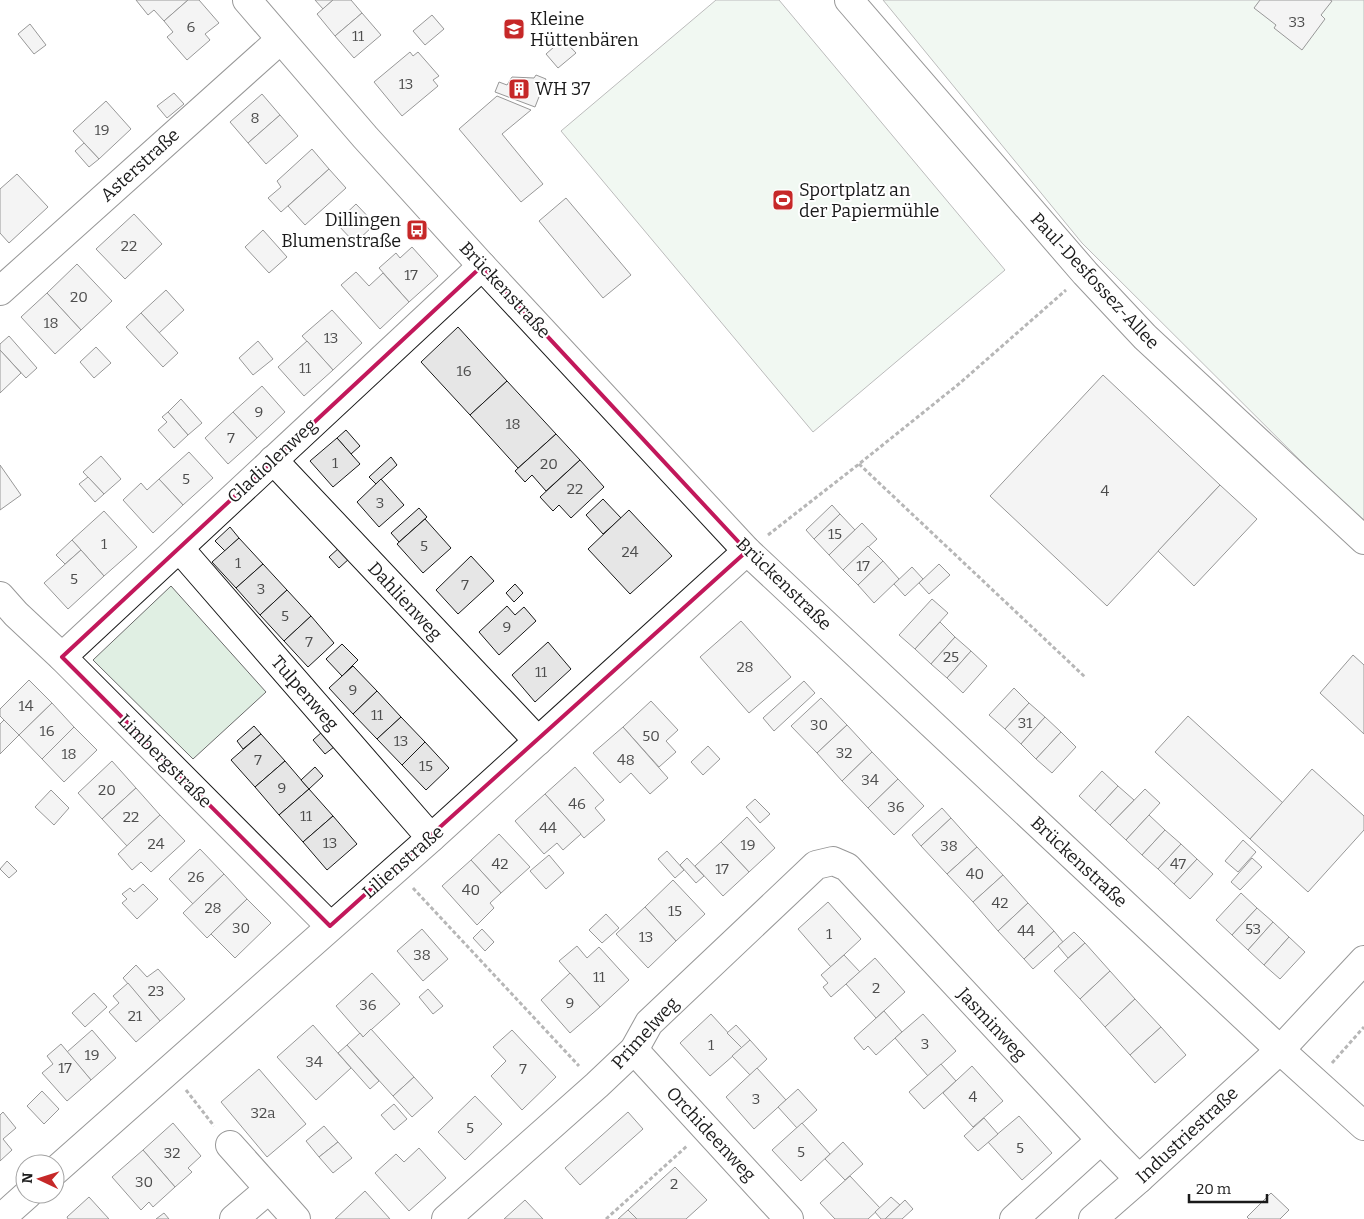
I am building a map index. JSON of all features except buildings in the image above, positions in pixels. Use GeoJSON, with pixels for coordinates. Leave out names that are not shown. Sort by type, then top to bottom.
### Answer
{"type":"FeatureCollection","features":[{"type":"Feature","properties":{"kind":"street","name":"Brückenstraße"},"geometry":{"type":"LineString","coordinates":[[247,0],[365,137],[482,266],[747,550],[1280,1050],[1364,1126]]}},
{"type":"Feature","properties":{"kind":"street","name":"Paul-Desfossez-Allee"},"geometry":{"type":"LineString","coordinates":[[849,0],[1084,273],[1145,337],[1364,540]]}},
{"type":"Feature","properties":{"kind":"street","name":"Asterstraße"},"geometry":{"type":"LineString","coordinates":[[0,291],[280,40]]}},
{"type":"Feature","properties":{"kind":"street","name":"Gladiolenweg"},"geometry":{"type":"LineString","coordinates":[[62,657],[482,266]]}},
{"type":"Feature","properties":{"kind":"street","name":"Dahlienweg"},"geometry":{"type":"LineString","coordinates":[[273,460],[538,741]]}},
{"type":"Feature","properties":{"kind":"street","name":"Tulpenweg"},"geometry":{"type":"LineString","coordinates":[[179,548],[431,838]]}},
{"type":"Feature","properties":{"kind":"street","name":"Lilienstraße"},"geometry":{"type":"LineString","coordinates":[[65,1161],[431,838],[747,550]]}},
{"type":"Feature","properties":{"kind":"street","name":"Limbergstraße"},"geometry":{"type":"LineString","coordinates":[[0,596],[330,926]]}},
{"type":"Feature","properties":{"kind":"street","name":"Primelweg"},"geometry":{"type":"LineString","coordinates":[[446,1219],[634,1050],[649,1022],[816,865],[833,861],[847,867]]}},
{"type":"Feature","properties":{"kind":"street","name":"Jasminweg"},"geometry":{"type":"LineString","coordinates":[[847,867],[1100,1140],[1139,1179]]}},
{"type":"Feature","properties":{"kind":"street","name":"Industriestraße"},"geometry":{"type":"LineString","coordinates":[[1096,1218],[1280,1050],[1364,960]]}},
{"type":"Feature","properties":{"kind":"street","name":"Orchideenweg"},"geometry":{"type":"LineString","coordinates":[[634,1050],[789,1219]]}},
{"type":"Feature","properties":{"kind":"street"},"geometry":{"type":"LineString","coordinates":[[1014,1219],[1100,1140]]}},
{"type":"Feature","properties":{"kind":"street"},"geometry":{"type":"LineString","coordinates":[[230,1145],[296,1219]]}},
{"type":"Feature","properties":{"kind":"street"},"geometry":{"type":"LineString","coordinates":[[234,1219],[269,1189]]}},
{"type":"Feature","properties":{"kind":"street"},"geometry":{"type":"LineString","coordinates":[[0,1219],[17,1204]]}},
{"type":"Feature","properties":{"kind":"path"},"geometry":{"type":"LineString","coordinates":[[747,550],[960,383],[1084,273]]}},
{"type":"Feature","properties":{"kind":"path"},"geometry":{"type":"LineString","coordinates":[[859,464],[1085,678]]}},
{"type":"Feature","properties":{"kind":"path"},"geometry":{"type":"LineString","coordinates":[[395,869],[597,1085]]}},
{"type":"Feature","properties":{"kind":"path"},"geometry":{"type":"LineString","coordinates":[[1315,1082],[1364,1028]]}},
{"type":"Feature","properties":{"kind":"path"},"geometry":{"type":"LineString","coordinates":[[170,1070],[230,1145]]}},
{"type":"Feature","properties":{"kind":"path"},"geometry":{"type":"LineString","coordinates":[[606,1219],[706,1128]]}},
{"type":"Feature","properties":{"kind":"highlighted area"},"geometry":{"type":"Polygon","coordinates":[[[482,266],[747,551],[330,926],[62,657],[482,266]]]}},
{"type":"Feature","properties":{"kind":"green space","name":"Sportplatz an der Papiermühle"},"geometry":{"type":"Polygon","coordinates":[[[716,0],[779,0],[1005,270],[813,432],[561,131],[716,0]]]}},
{"type":"Feature","properties":{"kind":"green space"},"geometry":{"type":"Polygon","coordinates":[[[883,0],[1364,0],[1364,524],[1082,243],[883,0]]]}},
{"type":"Feature","properties":{"kind":"green space"},"geometry":{"type":"Polygon","coordinates":[[[171,586],[266,692],[193,759],[93,660],[171,586]]]}},
{"type":"Feature","properties":{"kind":"place","name":"Kleine Hüttenbären"},"geometry":{"type":"Point","coordinates":[514,29]}},
{"type":"Feature","properties":{"kind":"place","name":"WH 37"},"geometry":{"type":"Point","coordinates":[519,89]}},
{"type":"Feature","properties":{"kind":"place","name":"Sportplatz an der Papiermühle"},"geometry":{"type":"Point","coordinates":[783,200]}},
{"type":"Feature","properties":{"kind":"place","name":"Dillingen Blumenstraße"},"geometry":{"type":"Point","coordinates":[417,230]}}]}
